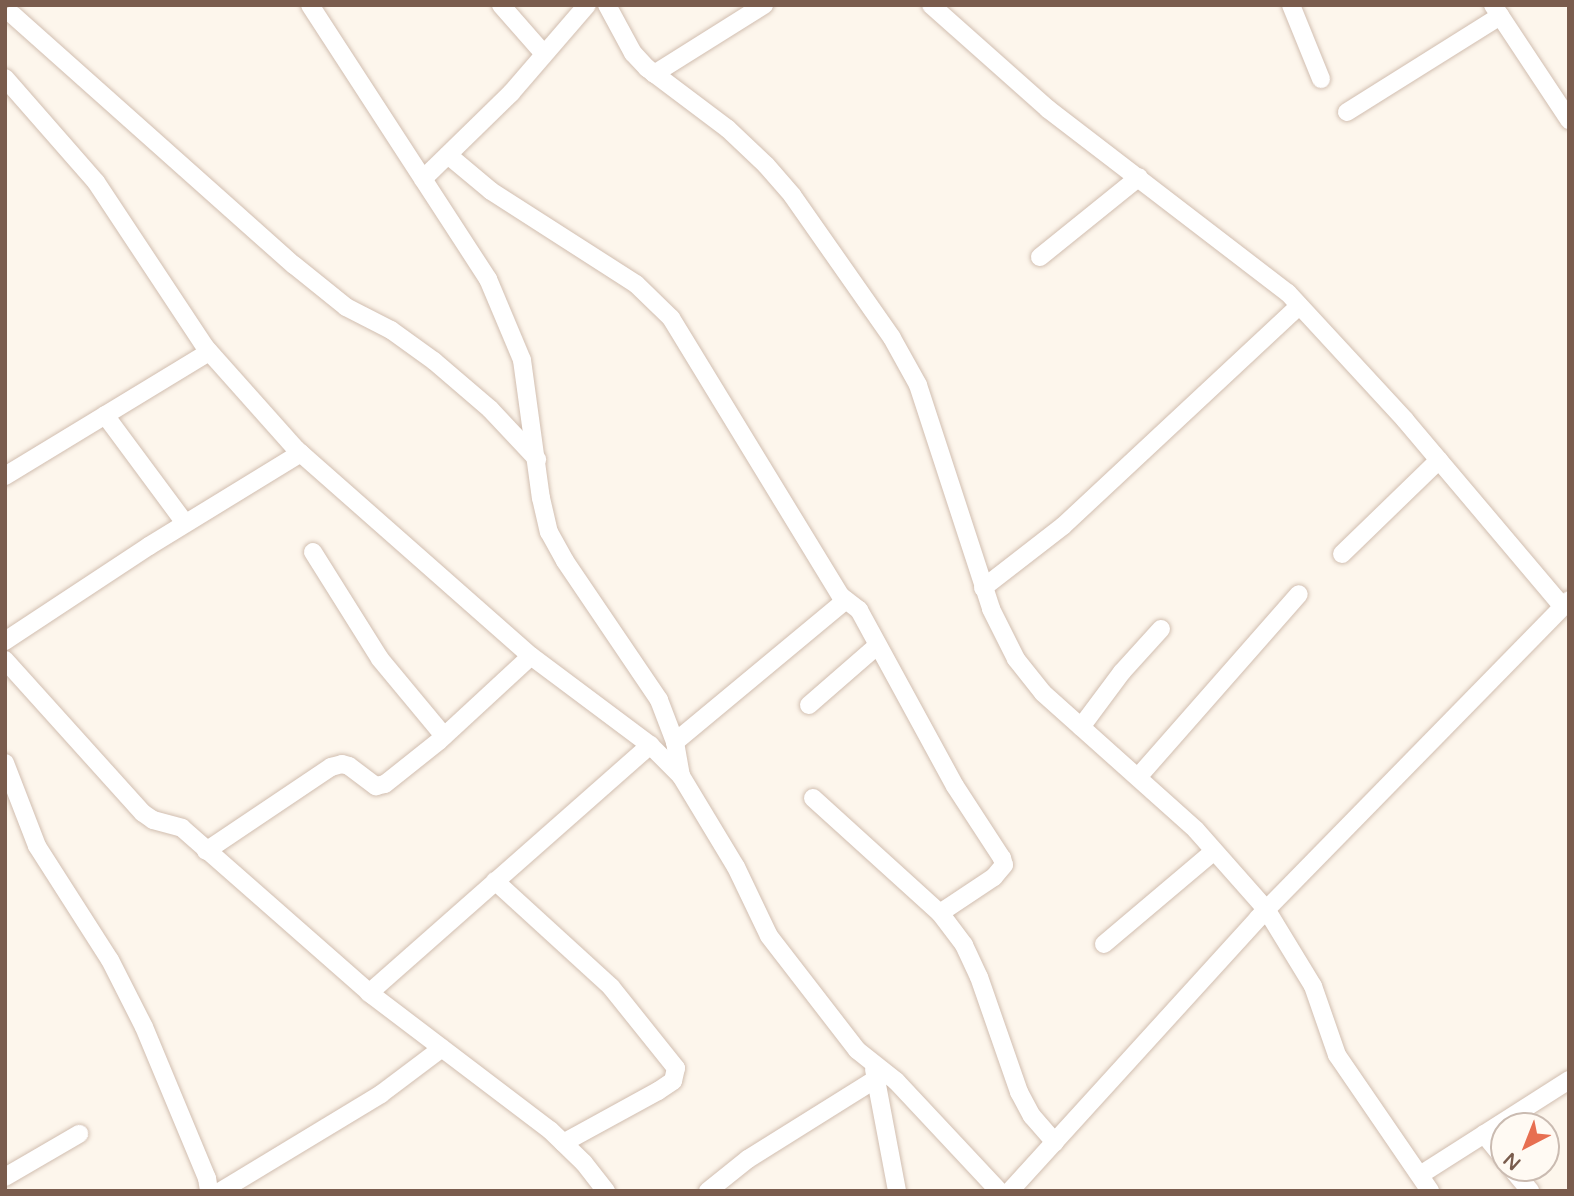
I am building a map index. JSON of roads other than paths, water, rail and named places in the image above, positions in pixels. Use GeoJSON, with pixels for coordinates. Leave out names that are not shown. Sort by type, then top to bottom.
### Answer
{"type":"FeatureCollection","features":[{"type":"Feature","properties":{"kind":"street"},"geometry":{"type":"LineString","coordinates":[[310,5],[488,279],[518,346],[541,498],[549,532],[565,561],[659,701],[675,742],[681,776]]}},
{"type":"Feature","properties":{"kind":"street"},"geometry":{"type":"LineString","coordinates":[[501,5],[544,54]]}},
{"type":"Feature","properties":{"kind":"street"},"geometry":{"type":"LineString","coordinates":[[423,179],[511,93],[587,5]]}},
{"type":"Feature","properties":{"kind":"street"},"geometry":{"type":"LineString","coordinates":[[607,5],[633,53],[654,74],[728,129],[766,164],[792,195],[891,338],[918,385],[929,414],[951,495],[983,587],[1016,659],[1034,684],[1139,776],[1214,851],[1266,909],[1313,985],[1336,1055],[1430,1191]]}},
{"type":"Feature","properties":{"kind":"street"},"geometry":{"type":"LineString","coordinates":[[654,74],[764,5]]}},
{"type":"Feature","properties":{"kind":"street"},"geometry":{"type":"LineString","coordinates":[[931,5],[1048,109],[1288,293],[1566,603],[1266,909],[1010,1191]]}},
{"type":"Feature","properties":{"kind":"street"},"geometry":{"type":"LineString","coordinates":[[1291,5],[1321,79]]}},
{"type":"Feature","properties":{"kind":"street"},"geometry":{"type":"LineString","coordinates":[[1347,112],[1497,11],[1569,120]]}},
{"type":"Feature","properties":{"kind":"street"},"geometry":{"type":"LineString","coordinates":[[15,14],[294,265],[346,307],[391,330],[434,361],[489,409],[537,459]]}},
{"type":"Feature","properties":{"kind":"street"},"geometry":{"type":"LineString","coordinates":[[7,82],[96,181],[209,352],[300,453],[531,656],[650,745],[681,776],[736,867],[769,936],[874,1071],[896,1081],[999,1191]]}},
{"type":"Feature","properties":{"kind":"street"},"geometry":{"type":"LineString","coordinates":[[448,155],[491,191],[616,269],[663,307],[846,600],[859,610],[955,786],[1002,858],[1004,865],[994,877],[940,913]]}},
{"type":"Feature","properties":{"kind":"street"},"geometry":{"type":"LineString","coordinates":[[1040,257],[1139,177]]}},
{"type":"Feature","properties":{"kind":"street"},"geometry":{"type":"LineString","coordinates":[[983,587],[1063,526],[1299,306]]}},
{"type":"Feature","properties":{"kind":"street"},"geometry":{"type":"LineString","coordinates":[[5,476],[209,352]]}},
{"type":"Feature","properties":{"kind":"street"},"geometry":{"type":"LineString","coordinates":[[105,415],[185,523]]}},
{"type":"Feature","properties":{"kind":"street"},"geometry":{"type":"LineString","coordinates":[[5,641],[185,523],[300,453]]}},
{"type":"Feature","properties":{"kind":"street"},"geometry":{"type":"LineString","coordinates":[[1342,554],[1439,460]]}},
{"type":"Feature","properties":{"kind":"street"},"geometry":{"type":"LineString","coordinates":[[313,552],[380,659],[444,736]]}},
{"type":"Feature","properties":{"kind":"street"},"geometry":{"type":"LineString","coordinates":[[1139,776],[1299,594]]}},
{"type":"Feature","properties":{"kind":"street"},"geometry":{"type":"LineString","coordinates":[[675,742],[846,600]]}},
{"type":"Feature","properties":{"kind":"street"},"geometry":{"type":"LineString","coordinates":[[1081,727],[1122,671],[1161,629]]}},
{"type":"Feature","properties":{"kind":"street"},"geometry":{"type":"LineString","coordinates":[[809,705],[878,645]]}},
{"type":"Feature","properties":{"kind":"street"},"geometry":{"type":"LineString","coordinates":[[206,851],[331,767],[342,764],[349,766],[381,787],[444,736],[531,656]]}},
{"type":"Feature","properties":{"kind":"street"},"geometry":{"type":"LineString","coordinates":[[5,660],[131,802],[153,820],[182,828],[369,993],[563,1143],[606,1191]]}},
{"type":"Feature","properties":{"kind":"street"},"geometry":{"type":"LineString","coordinates":[[369,993],[650,745]]}},
{"type":"Feature","properties":{"kind":"street"},"geometry":{"type":"LineString","coordinates":[[5,763],[37,846],[110,960],[144,1027],[207,1178],[209,1191]]}},
{"type":"Feature","properties":{"kind":"street"},"geometry":{"type":"LineString","coordinates":[[813,798],[940,913],[964,945],[979,977],[1018,1092],[1032,1116],[1055,1142]]}},
{"type":"Feature","properties":{"kind":"street"},"geometry":{"type":"LineString","coordinates":[[1104,944],[1214,851]]}},
{"type":"Feature","properties":{"kind":"street"},"geometry":{"type":"LineString","coordinates":[[495,881],[611,987],[676,1068],[673,1080],[658,1091],[563,1143]]}},
{"type":"Feature","properties":{"kind":"street"},"geometry":{"type":"LineString","coordinates":[[221,1191],[381,1094],[442,1048]]}},
{"type":"Feature","properties":{"kind":"street"},"geometry":{"type":"LineString","coordinates":[[708,1191],[748,1159],[874,1071]]}},
{"type":"Feature","properties":{"kind":"street"},"geometry":{"type":"LineString","coordinates":[[874,1071],[898,1191]]}},
{"type":"Feature","properties":{"kind":"street"},"geometry":{"type":"LineString","coordinates":[[1420,1175],[1569,1080]]}},
{"type":"Feature","properties":{"kind":"street"},"geometry":{"type":"LineString","coordinates":[[5,1177],[79,1134]]}},
{"type":"Feature","properties":{"kind":"street"},"geometry":{"type":"LineString","coordinates":[[1484,1134],[1490,1142]]}}]}
